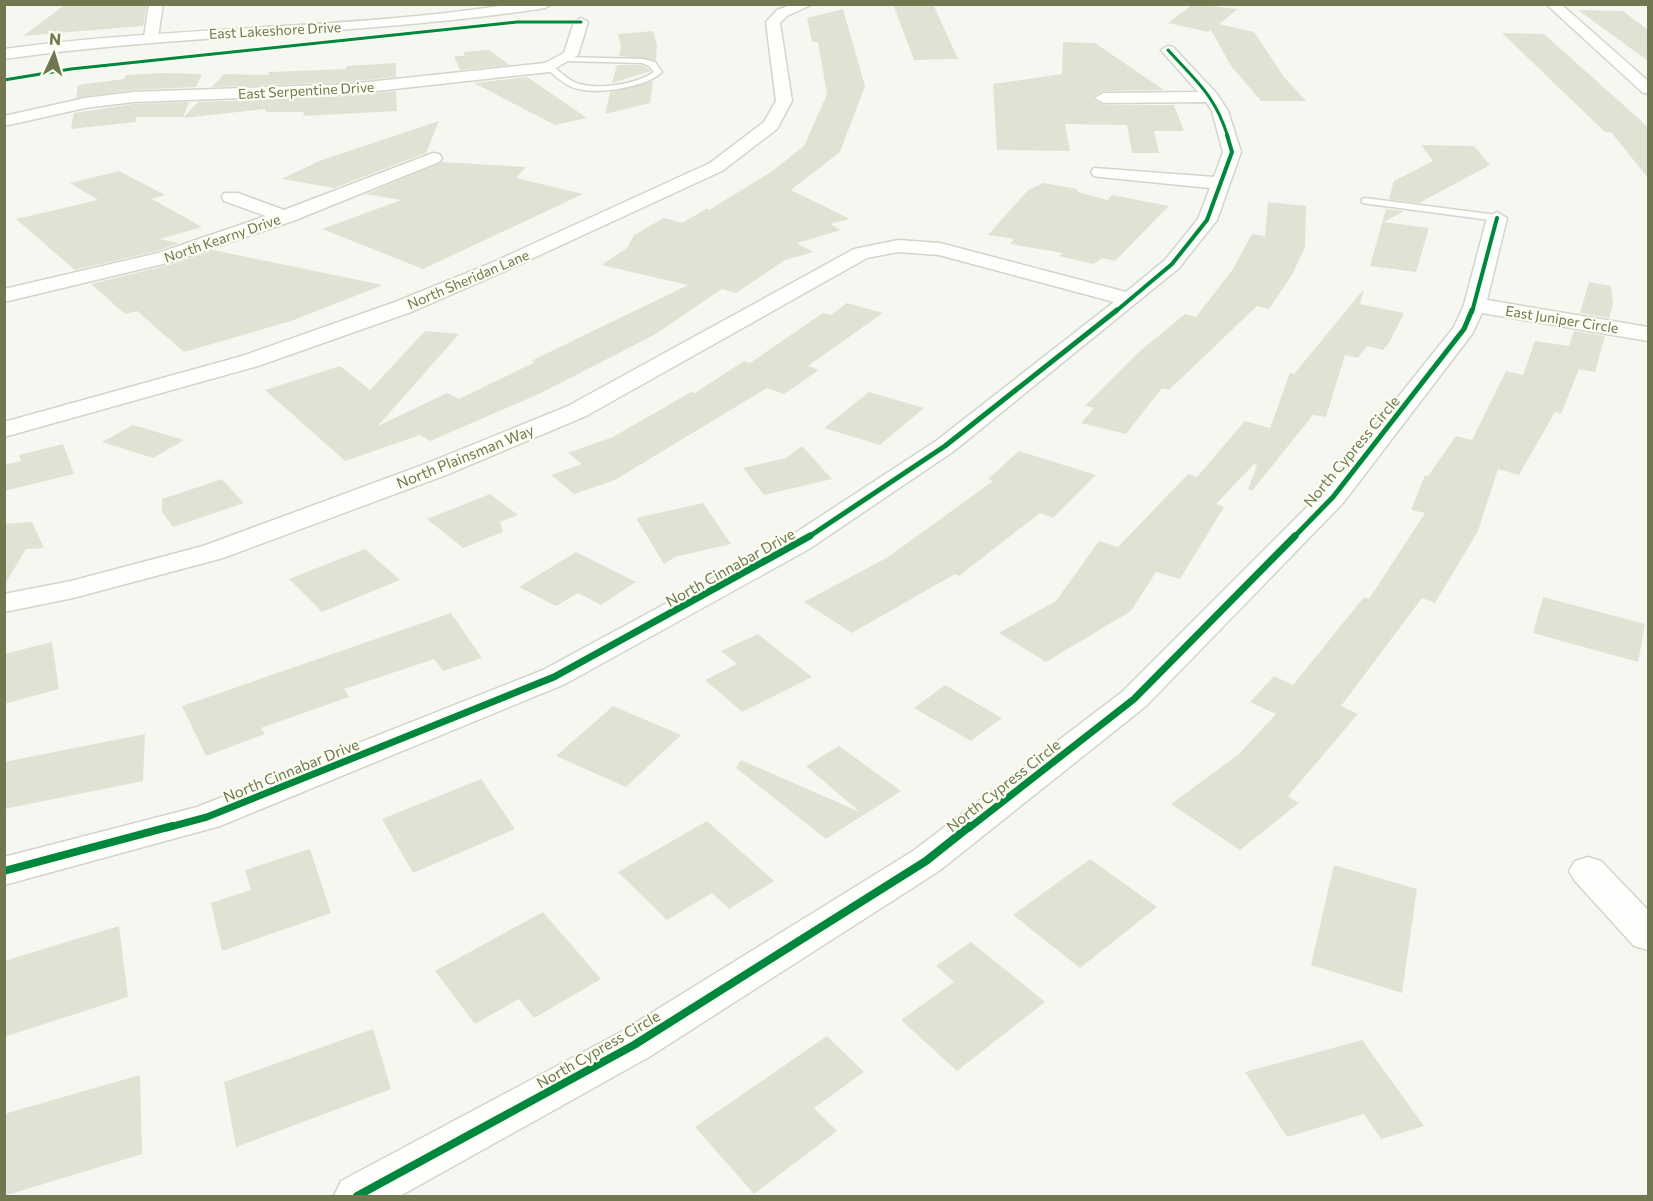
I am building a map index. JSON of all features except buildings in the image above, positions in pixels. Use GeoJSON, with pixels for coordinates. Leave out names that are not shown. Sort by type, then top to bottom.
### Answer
{"type":"FeatureCollection","features":[{"type":"Feature","properties":{"kind":"main road","name":"East Lakeshore Drive"},"geometry":{"type":"LineString","coordinates":[[4,54],[88,42],[430,20],[546,4]]}},
{"type":"Feature","properties":{"kind":"street","name":"North Sheridan Lane"},"geometry":{"type":"LineString","coordinates":[[4,430],[250,361],[403,307],[496,268],[716,167],[771,125],[784,101],[781,68],[772,29],[773,22],[782,13],[807,4]]}},
{"type":"Feature","properties":{"kind":"street"},"geometry":{"type":"LineString","coordinates":[[1552,4],[1648,89]]}},
{"type":"Feature","properties":{"kind":"street"},"geometry":{"type":"LineString","coordinates":[[151,37],[155,5]]}},
{"type":"Feature","properties":{"kind":"street"},"geometry":{"type":"LineString","coordinates":[[566,59],[571,55],[578,40],[581,22]]}},
{"type":"Feature","properties":{"kind":"street","name":"North Cinnabar Drive"},"geometry":{"type":"LineString","coordinates":[[4,871],[207,817],[554,677],[799,543],[945,446],[1130,300],[1172,264],[1207,220],[1232,152],[1220,111],[1211,97],[1168,50]]}},
{"type":"Feature","properties":{"kind":"street","name":"East Serpentine Drive"},"geometry":{"type":"LineString","coordinates":[[4,121],[85,103],[133,97],[349,89],[549,67],[566,59]]}},
{"type":"Feature","properties":{"kind":"street"},"geometry":{"type":"LineString","coordinates":[[1629,72],[1648,72]]}},
{"type":"Feature","properties":{"kind":"street"},"geometry":{"type":"LineString","coordinates":[[1104,98],[1211,97]]}},
{"type":"Feature","properties":{"kind":"street","name":"North Kearny Drive"},"geometry":{"type":"LineString","coordinates":[[6,292],[164,258],[286,217],[433,158]]}},
{"type":"Feature","properties":{"kind":"street"},"geometry":{"type":"LineString","coordinates":[[1100,172],[1219,183]]}},
{"type":"Feature","properties":{"kind":"street"},"geometry":{"type":"LineString","coordinates":[[231,197],[286,217]]}},
{"type":"Feature","properties":{"kind":"street","name":"North Cypress Circle"},"geometry":{"type":"LineString","coordinates":[[357,1197],[634,1045],[926,861],[1134,699],[1333,497],[1464,329],[1475,304],[1497,218]]}},
{"type":"Feature","properties":{"kind":"street","name":"North Plainsman Way"},"geometry":{"type":"LineString","coordinates":[[4,603],[73,589],[213,552],[437,469],[577,411],[861,253],[898,246],[940,249],[1130,300]]}},
{"type":"Feature","properties":{"kind":"street","name":"East Juniper Circle"},"geometry":{"type":"LineString","coordinates":[[1475,304],[1648,334]]}},
{"type":"Feature","properties":{"kind":"street"},"geometry":{"type":"LineString","coordinates":[[1588,871],[1648,935]]}},
{"type":"Feature","properties":{"kind":"lane"},"geometry":{"type":"LineString","coordinates":[[549,67],[572,84],[582,87],[645,81],[657,72],[652,64],[643,61],[566,59]]}},
{"type":"Feature","properties":{"kind":"lane"},"geometry":{"type":"LineString","coordinates":[[1365,201],[1497,218]]}},
{"type":"Feature","properties":{"kind":"cycle path"},"geometry":{"type":"LineString","coordinates":[[4,80],[71,69],[517,22],[581,22]]}},
{"type":"Feature","properties":{"kind":"cycle path"},"geometry":{"type":"LineString","coordinates":[[4,871],[207,817],[554,677],[799,543],[945,446],[1130,300],[1172,264],[1207,220],[1232,152],[1220,111],[1211,97],[1168,50]]}},
{"type":"Feature","properties":{"kind":"cycle path"},"geometry":{"type":"LineString","coordinates":[[357,1196],[634,1045],[926,861],[1134,699],[1333,497],[1464,329],[1475,305],[1497,218]]}}]}
